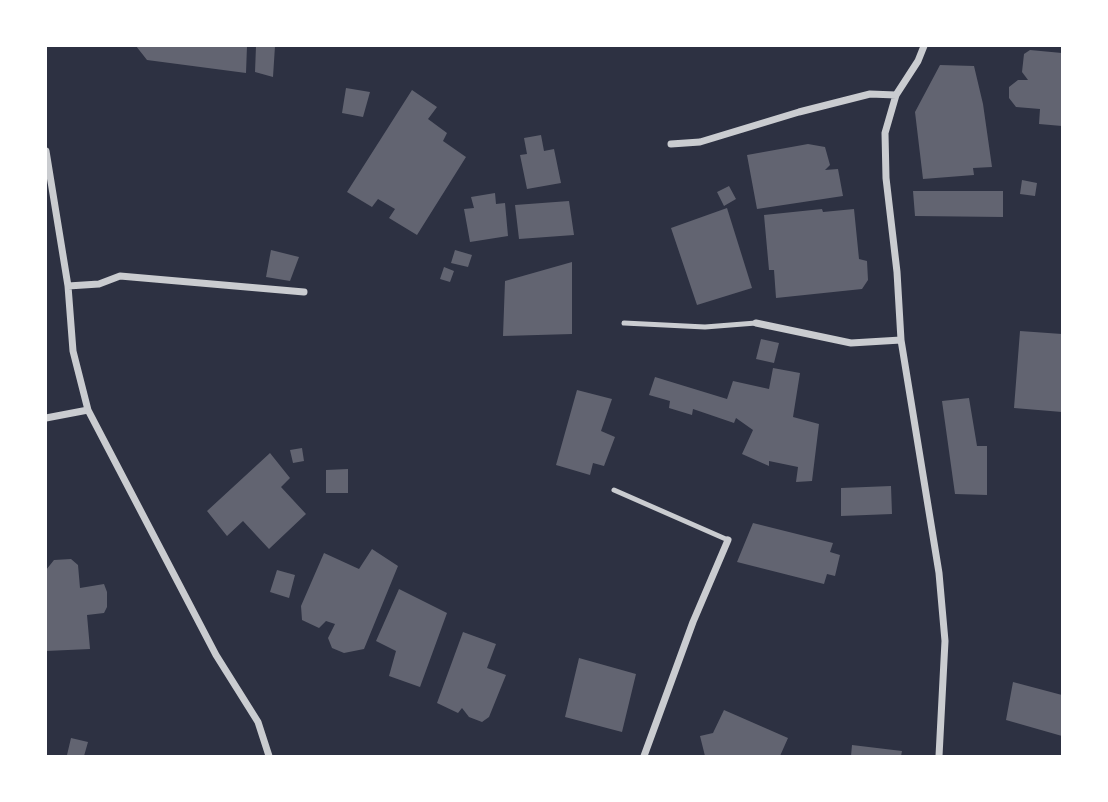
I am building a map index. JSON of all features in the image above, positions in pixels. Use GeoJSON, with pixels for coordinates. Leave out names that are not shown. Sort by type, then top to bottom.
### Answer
{"type":"FeatureCollection","features":[{"type":"Feature","properties":{"kind":"street"},"geometry":{"type":"LineString","coordinates":[[924,46],[918,61],[896,95],[885,133],[886,178],[897,272],[901,340],[939,573],[944,641],[939,757]]}},
{"type":"Feature","properties":{"kind":"street"},"geometry":{"type":"LineString","coordinates":[[671,144],[700,142],[870,94],[896,95]]}},
{"type":"Feature","properties":{"kind":"street"},"geometry":{"type":"LineString","coordinates":[[46,151],[68,286],[73,351],[88,410],[216,655],[258,722],[269,757]]}},
{"type":"Feature","properties":{"kind":"street"},"geometry":{"type":"LineString","coordinates":[[68,286],[99,284],[120,276],[304,292]]}},
{"type":"Feature","properties":{"kind":"street"},"geometry":{"type":"LineString","coordinates":[[756,323],[852,343],[901,340]]}},
{"type":"Feature","properties":{"kind":"street"},"geometry":{"type":"LineString","coordinates":[[46,418],[88,410]]}},
{"type":"Feature","properties":{"kind":"street"},"geometry":{"type":"LineString","coordinates":[[644,757],[693,622],[728,540]]}},
{"type":"Feature","properties":{"kind":"lane"},"geometry":{"type":"LineString","coordinates":[[624,323],[705,327],[756,323]]}},
{"type":"Feature","properties":{"kind":"lane"},"geometry":{"type":"LineString","coordinates":[[614,490],[728,540]]}},
{"type":"Feature","properties":{"kind":"building"},"geometry":{"type":"Polygon","coordinates":[[[136,46],[247,46],[246,73],[147,60],[136,46]]]}},
{"type":"Feature","properties":{"kind":"building"},"geometry":{"type":"Polygon","coordinates":[[[256,46],[275,46],[273,77],[255,72],[256,46]]]}},
{"type":"Feature","properties":{"kind":"building"},"geometry":{"type":"Polygon","coordinates":[[[1030,50],[1062,53],[1062,126],[1039,124],[1040,109],[1016,107],[1009,98],[1009,87],[1018,80],[1028,80],[1022,72],[1024,54],[1030,50]]]}},
{"type":"Feature","properties":{"kind":"building"},"geometry":{"type":"Polygon","coordinates":[[[940,65],[974,66],[983,104],[992,167],[973,168],[974,175],[923,179],[915,112],[940,65]]]}},
{"type":"Feature","properties":{"kind":"building"},"geometry":{"type":"Polygon","coordinates":[[[346,88],[370,92],[363,117],[342,113],[346,88]]]}},
{"type":"Feature","properties":{"kind":"building"},"geometry":{"type":"Polygon","coordinates":[[[412,90],[437,107],[428,119],[447,133],[443,141],[466,157],[417,235],[389,218],[395,209],[378,199],[372,207],[347,192],[412,90]]]}},
{"type":"Feature","properties":{"kind":"building"},"geometry":{"type":"Polygon","coordinates":[[[541,135],[544,151],[554,149],[561,183],[527,189],[520,155],[527,154],[524,138],[541,135]]]}},
{"type":"Feature","properties":{"kind":"building"},"geometry":{"type":"Polygon","coordinates":[[[808,144],[825,147],[830,165],[825,170],[838,169],[843,196],[757,209],[747,155],[808,144]]]}},
{"type":"Feature","properties":{"kind":"building"},"geometry":{"type":"Polygon","coordinates":[[[1022,180],[1037,183],[1035,196],[1020,194],[1022,180]]]}},
{"type":"Feature","properties":{"kind":"building"},"geometry":{"type":"Polygon","coordinates":[[[729,186],[736,199],[724,206],[717,192],[729,186]]]}},
{"type":"Feature","properties":{"kind":"building"},"geometry":{"type":"Polygon","coordinates":[[[913,191],[1003,191],[1003,217],[915,216],[913,191]]]}},
{"type":"Feature","properties":{"kind":"building"},"geometry":{"type":"Polygon","coordinates":[[[495,193],[496,204],[505,203],[508,236],[470,242],[464,209],[474,208],[471,197],[495,193]]]}},
{"type":"Feature","properties":{"kind":"building"},"geometry":{"type":"Polygon","coordinates":[[[569,201],[574,235],[519,239],[515,205],[569,201]]]}},
{"type":"Feature","properties":{"kind":"building"},"geometry":{"type":"Polygon","coordinates":[[[727,208],[752,288],[697,305],[671,228],[727,208]]]}},
{"type":"Feature","properties":{"kind":"building"},"geometry":{"type":"Polygon","coordinates":[[[822,209],[823,212],[854,209],[859,259],[867,261],[868,280],[862,289],[776,298],[774,270],[769,270],[764,215],[822,209]]]}},
{"type":"Feature","properties":{"kind":"building"},"geometry":{"type":"Polygon","coordinates":[[[271,250],[299,257],[290,281],[266,277],[271,250]]]}},
{"type":"Feature","properties":{"kind":"building"},"geometry":{"type":"Polygon","coordinates":[[[455,250],[472,255],[468,267],[451,263],[455,250]]]}},
{"type":"Feature","properties":{"kind":"building"},"geometry":{"type":"Polygon","coordinates":[[[572,262],[572,334],[503,336],[505,281],[572,262]]]}},
{"type":"Feature","properties":{"kind":"building"},"geometry":{"type":"Polygon","coordinates":[[[444,267],[454,271],[450,282],[440,279],[444,267]]]}},
{"type":"Feature","properties":{"kind":"building"},"geometry":{"type":"Polygon","coordinates":[[[1020,331],[1062,334],[1062,412],[1014,408],[1020,331]]]}},
{"type":"Feature","properties":{"kind":"building"},"geometry":{"type":"Polygon","coordinates":[[[761,339],[779,343],[774,363],[756,359],[761,339]]]}},
{"type":"Feature","properties":{"kind":"building"},"geometry":{"type":"Polygon","coordinates":[[[773,368],[800,373],[793,417],[819,424],[812,481],[796,482],[798,467],[769,461],[769,466],[742,454],[753,430],[736,418],[734,423],[693,409],[692,415],[669,408],[670,401],[649,395],[655,377],[727,399],[733,381],[769,389],[773,368]]]}},
{"type":"Feature","properties":{"kind":"building"},"geometry":{"type":"Polygon","coordinates":[[[577,390],[612,399],[601,431],[615,437],[604,466],[593,463],[590,475],[556,465],[577,390]]]}},
{"type":"Feature","properties":{"kind":"building"},"geometry":{"type":"Polygon","coordinates":[[[969,398],[977,446],[987,446],[987,495],[955,494],[942,401],[969,398]]]}},
{"type":"Feature","properties":{"kind":"building"},"geometry":{"type":"Polygon","coordinates":[[[302,448],[304,461],[293,463],[290,450],[302,448]]]}},
{"type":"Feature","properties":{"kind":"building"},"geometry":{"type":"Polygon","coordinates":[[[270,453],[290,478],[281,487],[306,514],[269,549],[243,521],[227,536],[207,511],[270,453]]]}},
{"type":"Feature","properties":{"kind":"building"},"geometry":{"type":"Polygon","coordinates":[[[348,469],[348,493],[326,493],[326,470],[348,469]]]}},
{"type":"Feature","properties":{"kind":"building"},"geometry":{"type":"Polygon","coordinates":[[[891,486],[892,514],[841,516],[841,488],[891,486]]]}},
{"type":"Feature","properties":{"kind":"building"},"geometry":{"type":"Polygon","coordinates":[[[753,523],[833,543],[830,552],[840,555],[835,576],[827,574],[824,584],[737,562],[753,523]]]}},
{"type":"Feature","properties":{"kind":"building"},"geometry":{"type":"Polygon","coordinates":[[[372,549],[398,566],[364,649],[344,653],[332,648],[328,638],[335,624],[326,621],[319,628],[302,620],[301,606],[324,553],[359,569],[372,549]]]}},
{"type":"Feature","properties":{"kind":"building"},"geometry":{"type":"Polygon","coordinates":[[[71,559],[78,565],[80,588],[104,584],[107,607],[104,613],[87,615],[90,649],[46,651],[46,570],[54,560],[71,559]]]}},
{"type":"Feature","properties":{"kind":"building"},"geometry":{"type":"Polygon","coordinates":[[[277,570],[295,575],[289,598],[270,592],[277,570]]]}},
{"type":"Feature","properties":{"kind":"building"},"geometry":{"type":"Polygon","coordinates":[[[399,589],[447,613],[420,687],[389,676],[396,651],[376,641],[399,589]]]}},
{"type":"Feature","properties":{"kind":"building"},"geometry":{"type":"Polygon","coordinates":[[[463,632],[496,644],[487,668],[506,675],[489,717],[482,722],[469,717],[462,708],[458,713],[437,703],[463,632]]]}},
{"type":"Feature","properties":{"kind":"building"},"geometry":{"type":"Polygon","coordinates":[[[579,658],[636,674],[622,732],[565,717],[579,658]]]}},
{"type":"Feature","properties":{"kind":"building"},"geometry":{"type":"Polygon","coordinates":[[[1013,682],[1062,695],[1062,736],[1006,720],[1013,682]]]}},
{"type":"Feature","properties":{"kind":"building"},"geometry":{"type":"Polygon","coordinates":[[[724,710],[788,738],[780,756],[705,756],[700,736],[713,733],[724,710]]]}},
{"type":"Feature","properties":{"kind":"building"},"geometry":{"type":"Polygon","coordinates":[[[71,738],[88,742],[84,756],[67,755],[71,738]]]}},
{"type":"Feature","properties":{"kind":"building"},"geometry":{"type":"Polygon","coordinates":[[[852,745],[902,751],[901,756],[851,756],[852,745]]]}}]}
